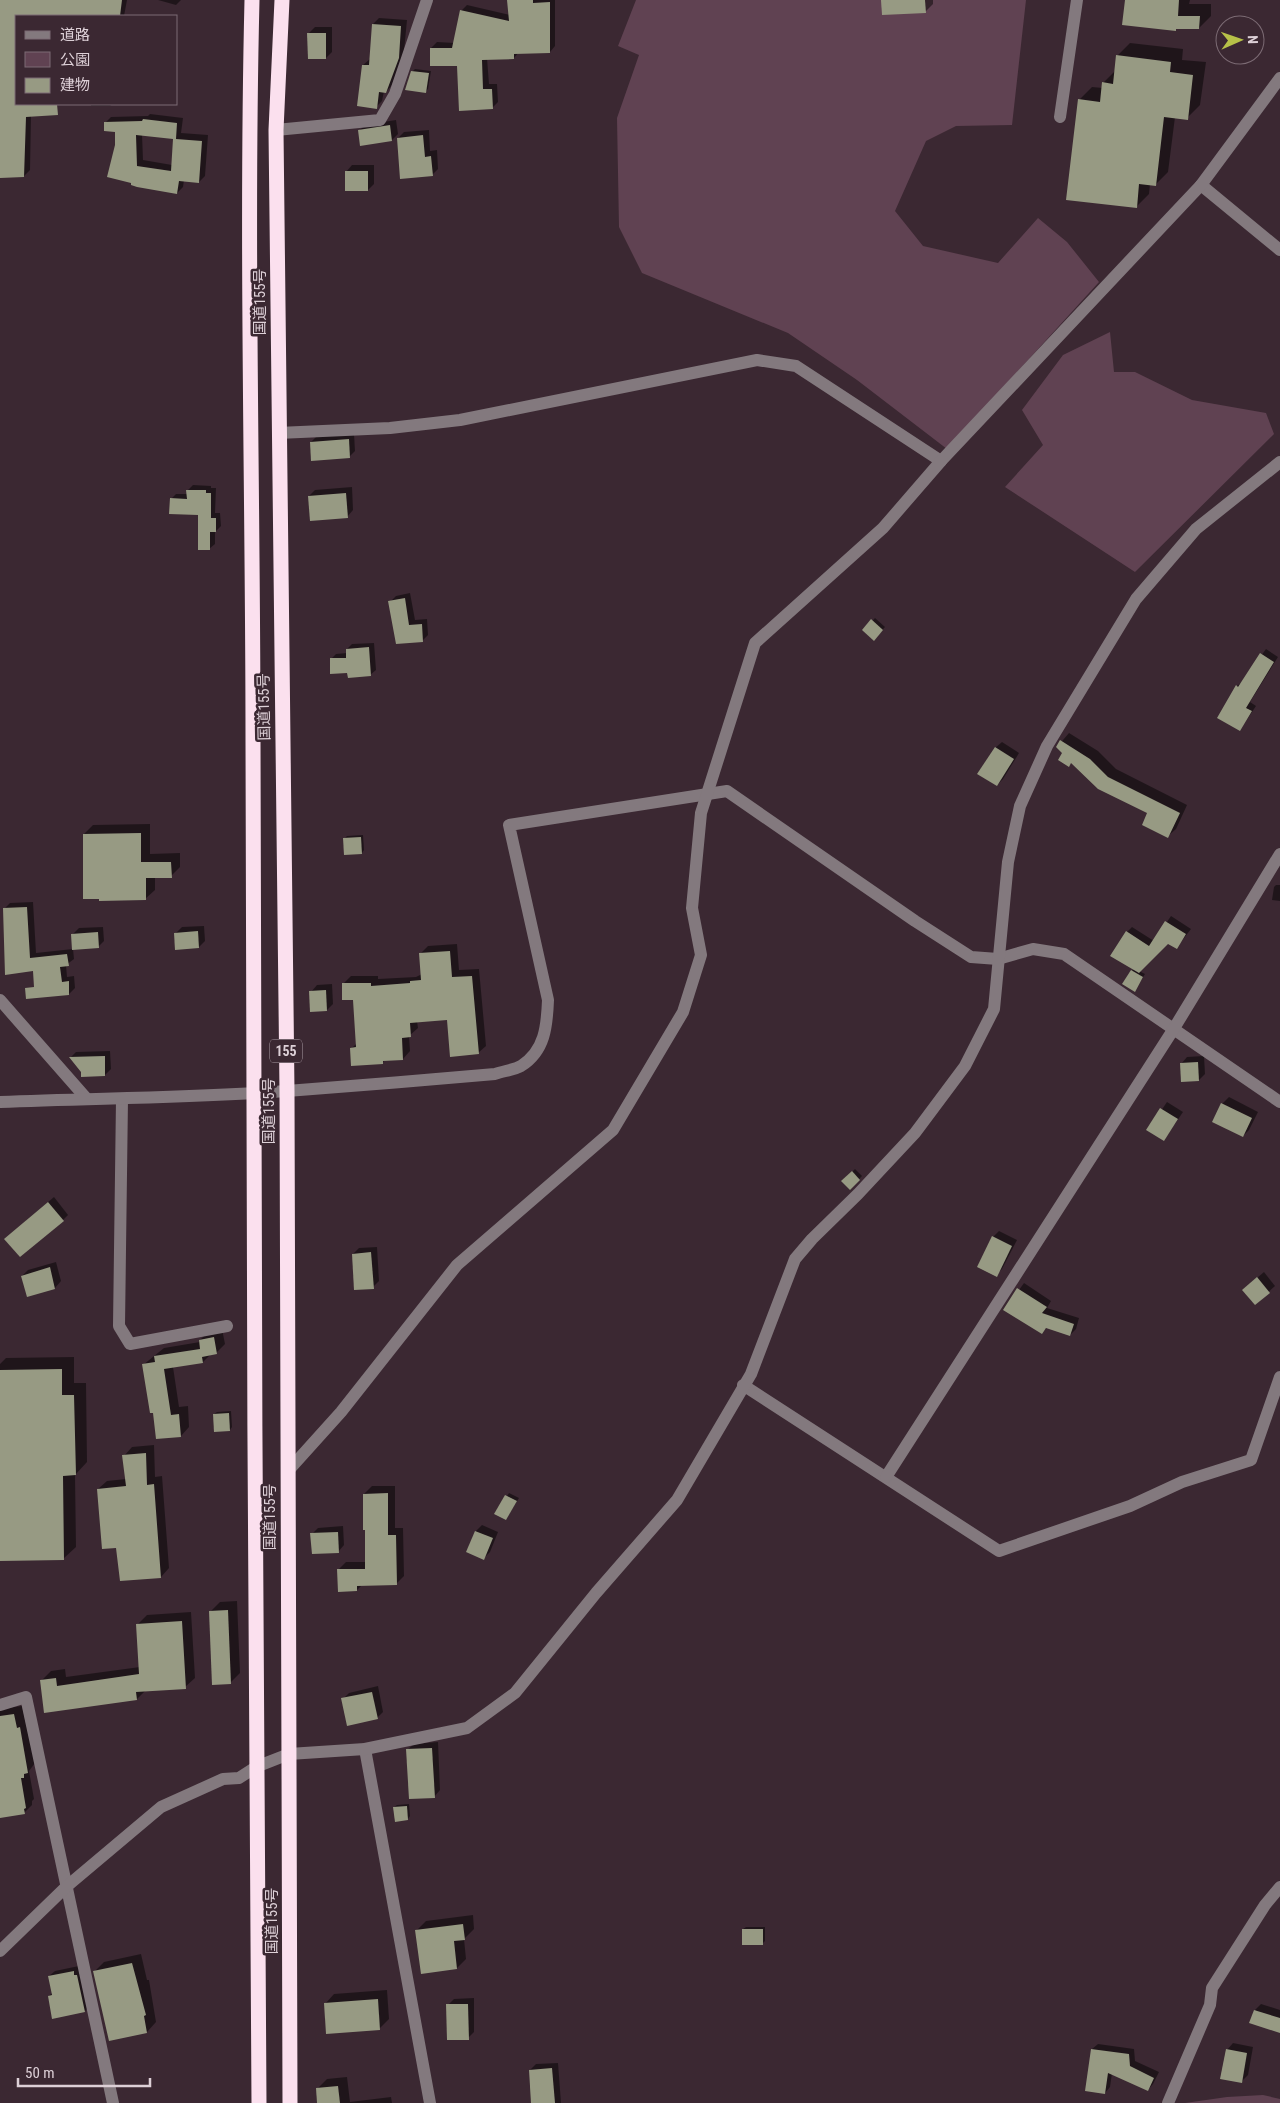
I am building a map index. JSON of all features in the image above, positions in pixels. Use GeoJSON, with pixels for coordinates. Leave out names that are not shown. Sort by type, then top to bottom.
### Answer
{"type":"FeatureCollection","features":[{"type":"Feature","properties":{"kind":"highway","name":"国道155号"},"geometry":{"type":"LineString","coordinates":[[252,0],[249,121],[259,2103]]}},
{"type":"Feature","properties":{"kind":"highway","name":"国道155号"},"geometry":{"type":"LineString","coordinates":[[282,0],[276,130],[287,1091],[290,2103]]}},
{"type":"Feature","properties":{"kind":"street"},"geometry":{"type":"LineString","coordinates":[[276,130],[380,120],[395,94],[427,0]]}},
{"type":"Feature","properties":{"kind":"street"},"geometry":{"type":"LineString","coordinates":[[1060,117],[1077,0]]}},
{"type":"Feature","properties":{"kind":"street"},"geometry":{"type":"LineString","coordinates":[[287,1472],[341,1412],[456,1265],[613,1130],[683,1012],[701,955],[692,908],[701,813],[755,643],[883,528],[941,461],[1201,185],[1280,78]]}},
{"type":"Feature","properties":{"kind":"street"},"geometry":{"type":"LineString","coordinates":[[1201,185],[1280,250]]}},
{"type":"Feature","properties":{"kind":"street"},"geometry":{"type":"LineString","coordinates":[[278,433],[390,428],[460,420],[757,360],[796,366],[941,461]]}},
{"type":"Feature","properties":{"kind":"street"},"geometry":{"type":"LineString","coordinates":[[0,1951],[66,1887],[161,1807],[222,1778],[240,1778],[256,1767],[289,1754],[365,1749],[467,1728],[515,1693],[590,1600],[677,1500],[751,1374],[795,1259],[915,1133],[965,1066],[994,1009],[1008,862],[1020,806],[1047,746],[1136,599],[1196,529],[1280,462]]}},
{"type":"Feature","properties":{"kind":"street"},"geometry":{"type":"LineString","coordinates":[[0,1102],[86,1098],[122,1099],[287,1091],[495,1074],[521,1066],[538,1049],[547,1029],[548,1000],[509,825],[707,796],[727,791],[915,921],[971,957],[998,959],[1033,949],[1064,954],[1172,1030],[1280,1102]]}},
{"type":"Feature","properties":{"kind":"street"},"geometry":{"type":"LineString","coordinates":[[886,1477],[1172,1030],[1280,854]]}},
{"type":"Feature","properties":{"kind":"street"},"geometry":{"type":"LineString","coordinates":[[0,1000],[86,1098]]}},
{"type":"Feature","properties":{"kind":"street"},"geometry":{"type":"LineString","coordinates":[[122,1099],[119,1326],[130,1344],[227,1326]]}},
{"type":"Feature","properties":{"kind":"street"},"geometry":{"type":"LineString","coordinates":[[744,1385],[999,1551],[1130,1506],[1182,1482],[1251,1460],[1280,1377]]}},
{"type":"Feature","properties":{"kind":"street"},"geometry":{"type":"LineString","coordinates":[[0,1705],[26,1697],[113,2103]]}},
{"type":"Feature","properties":{"kind":"street"},"geometry":{"type":"LineString","coordinates":[[365,1749],[430,2103]]}},
{"type":"Feature","properties":{"kind":"street"},"geometry":{"type":"LineString","coordinates":[[1168,2103],[1210,2005],[1212,1988],[1265,1905],[1280,1887]]}},
{"type":"Feature","properties":{"kind":"green space"},"geometry":{"type":"Polygon","coordinates":[[[636,0],[1026,0],[1012,125],[956,126],[926,141],[895,211],[923,246],[998,263],[1038,218],[1067,242],[1099,282],[947,449],[857,380],[788,333],[642,273],[619,227],[617,118],[639,55],[618,46],[636,0]]]}},
{"type":"Feature","properties":{"kind":"green space"},"geometry":{"type":"Polygon","coordinates":[[[1110,332],[1114,372],[1135,372],[1192,400],[1266,413],[1274,434],[1135,572],[1005,487],[1043,445],[1022,410],[1063,355],[1110,332]]]}},
{"type":"Feature","properties":{"kind":"green space"},"geometry":{"type":"Polygon","coordinates":[[[1263,2095],[1280,2099],[1280,2103],[1185,2103],[1227,2097],[1263,2095]]]}},
{"type":"Feature","properties":{"kind":"building"},"geometry":{"type":"Polygon","coordinates":[[[0,0],[122,0],[120,15],[15,15],[15,105],[57,105],[58,115],[26,117],[24,177],[0,178],[0,0]]]}},
{"type":"Feature","properties":{"kind":"building"},"geometry":{"type":"Polygon","coordinates":[[[507,0],[533,0],[533,3],[550,2],[550,53],[514,54],[514,59],[482,60],[483,89],[492,89],[493,109],[459,111],[457,66],[430,66],[430,48],[452,48],[460,10],[509,21],[507,0]]]}},
{"type":"Feature","properties":{"kind":"building"},"geometry":{"type":"Polygon","coordinates":[[[881,0],[925,0],[926,13],[882,15],[881,0]]]}},
{"type":"Feature","properties":{"kind":"building"},"geometry":{"type":"Polygon","coordinates":[[[1125,0],[1179,0],[1178,16],[1200,16],[1199,29],[1176,29],[1176,31],[1122,25],[1125,0]]]}},
{"type":"Feature","properties":{"kind":"building"},"geometry":{"type":"Polygon","coordinates":[[[372,24],[401,26],[399,58],[386,93],[379,92],[377,109],[357,106],[362,65],[369,65],[372,24]]]}},
{"type":"Feature","properties":{"kind":"building"},"geometry":{"type":"Polygon","coordinates":[[[307,33],[326,33],[326,59],[308,59],[307,33]]]}},
{"type":"Feature","properties":{"kind":"building"},"geometry":{"type":"Polygon","coordinates":[[[1116,55],[1171,62],[1170,72],[1193,75],[1188,120],[1164,117],[1156,186],[1139,184],[1137,208],[1066,200],[1078,99],[1100,102],[1102,82],[1113,84],[1116,55]]]}},
{"type":"Feature","properties":{"kind":"building"},"geometry":{"type":"Polygon","coordinates":[[[411,71],[429,73],[426,93],[405,90],[411,71]]]}},
{"type":"Feature","properties":{"kind":"building"},"geometry":{"type":"Polygon","coordinates":[[[143,119],[177,123],[176,139],[202,141],[199,183],[179,181],[177,194],[137,187],[131,185],[131,183],[107,177],[115,145],[115,132],[104,131],[104,122],[142,121],[143,119]],[[136,135],[137,166],[171,171],[173,139],[136,135]]]}},
{"type":"Feature","properties":{"kind":"building"},"geometry":{"type":"Polygon","coordinates":[[[390,125],[392,141],[360,146],[358,130],[390,125]]]}},
{"type":"Feature","properties":{"kind":"building"},"geometry":{"type":"Polygon","coordinates":[[[423,135],[425,157],[431,156],[433,176],[400,179],[397,138],[423,135]]]}},
{"type":"Feature","properties":{"kind":"building"},"geometry":{"type":"Polygon","coordinates":[[[345,171],[368,171],[368,191],[345,191],[345,171]]]}},
{"type":"Feature","properties":{"kind":"building"},"geometry":{"type":"Polygon","coordinates":[[[349,439],[350,458],[311,461],[310,442],[349,439]]]}},
{"type":"Feature","properties":{"kind":"building"},"geometry":{"type":"Polygon","coordinates":[[[186,490],[206,490],[206,493],[211,493],[211,518],[216,518],[216,532],[210,532],[210,550],[198,550],[198,515],[169,514],[170,498],[187,499],[186,490]]]}},
{"type":"Feature","properties":{"kind":"building"},"geometry":{"type":"Polygon","coordinates":[[[346,493],[348,518],[310,521],[308,496],[346,493]]]}},
{"type":"Feature","properties":{"kind":"building"},"geometry":{"type":"Polygon","coordinates":[[[405,598],[409,625],[422,624],[423,642],[396,644],[388,601],[405,598]]]}},
{"type":"Feature","properties":{"kind":"building"},"geometry":{"type":"Polygon","coordinates":[[[871,619],[883,630],[874,641],[862,630],[871,619]]]}},
{"type":"Feature","properties":{"kind":"building"},"geometry":{"type":"Polygon","coordinates":[[[369,647],[371,676],[348,678],[347,673],[330,674],[330,658],[346,658],[346,649],[369,647]]]}},
{"type":"Feature","properties":{"kind":"building"},"geometry":{"type":"Polygon","coordinates":[[[1260,653],[1274,662],[1246,708],[1252,711],[1240,731],[1217,718],[1236,685],[1238,687],[1260,653]]]}},
{"type":"Feature","properties":{"kind":"building"},"geometry":{"type":"Polygon","coordinates":[[[1060,740],[1090,759],[1108,777],[1180,813],[1168,838],[1142,825],[1147,813],[1098,789],[1071,763],[1069,767],[1058,760],[1062,753],[1056,747],[1060,740]]]}},
{"type":"Feature","properties":{"kind":"building"},"geometry":{"type":"Polygon","coordinates":[[[995,747],[1014,759],[997,786],[977,774],[995,747]]]}},
{"type":"Feature","properties":{"kind":"building"},"geometry":{"type":"Polygon","coordinates":[[[141,833],[141,862],[171,862],[172,878],[146,878],[146,900],[99,901],[99,899],[83,899],[83,834],[141,833]]]}},
{"type":"Feature","properties":{"kind":"building"},"geometry":{"type":"Polygon","coordinates":[[[361,837],[362,854],[344,855],[343,838],[361,837]]]}},
{"type":"Feature","properties":{"kind":"building"},"geometry":{"type":"Polygon","coordinates":[[[27,907],[30,958],[67,954],[69,966],[60,967],[62,982],[69,981],[69,995],[26,999],[25,988],[34,987],[33,971],[5,975],[3,908],[27,907]]]}},
{"type":"Feature","properties":{"kind":"building"},"geometry":{"type":"Polygon","coordinates":[[[1165,921],[1186,934],[1177,949],[1168,944],[1139,973],[1110,956],[1126,931],[1149,946],[1165,921]]]}},
{"type":"Feature","properties":{"kind":"building"},"geometry":{"type":"Polygon","coordinates":[[[198,931],[199,948],[175,950],[174,933],[198,931]]]}},
{"type":"Feature","properties":{"kind":"building"},"geometry":{"type":"Polygon","coordinates":[[[98,932],[99,948],[72,950],[71,934],[98,932]]]}},
{"type":"Feature","properties":{"kind":"building"},"geometry":{"type":"Polygon","coordinates":[[[450,951],[452,977],[472,976],[479,1054],[450,1057],[447,1020],[410,1023],[411,1037],[402,1038],[403,1060],[383,1061],[383,1064],[351,1066],[350,1048],[356,1047],[353,1000],[342,1000],[342,983],[371,983],[371,986],[410,983],[410,981],[421,980],[419,953],[450,951]]]}},
{"type":"Feature","properties":{"kind":"building"},"geometry":{"type":"Polygon","coordinates":[[[1131,970],[1143,977],[1135,992],[1122,984],[1131,970]]]}},
{"type":"Feature","properties":{"kind":"building"},"geometry":{"type":"Polygon","coordinates":[[[326,990],[327,1011],[310,1012],[309,991],[326,990]]]}},
{"type":"Feature","properties":{"kind":"building"},"geometry":{"type":"Polygon","coordinates":[[[105,1056],[105,1076],[81,1077],[81,1072],[69,1057],[105,1056]]]}},
{"type":"Feature","properties":{"kind":"building"},"geometry":{"type":"Polygon","coordinates":[[[1198,1062],[1199,1081],[1181,1082],[1180,1063],[1198,1062]]]}},
{"type":"Feature","properties":{"kind":"building"},"geometry":{"type":"Polygon","coordinates":[[[1221,1103],[1252,1118],[1243,1137],[1212,1122],[1221,1103]]]}},
{"type":"Feature","properties":{"kind":"building"},"geometry":{"type":"Polygon","coordinates":[[[1160,1108],[1178,1119],[1164,1141],[1146,1130],[1160,1108]]]}},
{"type":"Feature","properties":{"kind":"building"},"geometry":{"type":"Polygon","coordinates":[[[852,1171],[860,1180],[850,1190],[841,1181],[852,1171]]]}},
{"type":"Feature","properties":{"kind":"building"},"geometry":{"type":"Polygon","coordinates":[[[48,1202],[64,1221],[20,1257],[4,1239],[48,1202]]]}},
{"type":"Feature","properties":{"kind":"building"},"geometry":{"type":"Polygon","coordinates":[[[992,1236],[1012,1246],[997,1277],[977,1267],[992,1236]]]}},
{"type":"Feature","properties":{"kind":"building"},"geometry":{"type":"Polygon","coordinates":[[[371,1252],[374,1289],[354,1290],[352,1254],[371,1252]]]}},
{"type":"Feature","properties":{"kind":"building"},"geometry":{"type":"Polygon","coordinates":[[[50,1267],[55,1289],[27,1297],[21,1276],[50,1267]]]}},
{"type":"Feature","properties":{"kind":"building"},"geometry":{"type":"Polygon","coordinates":[[[1257,1277],[1270,1293],[1255,1305],[1242,1290],[1257,1277]]]}},
{"type":"Feature","properties":{"kind":"building"},"geometry":{"type":"Polygon","coordinates":[[[1017,1288],[1047,1307],[1042,1313],[1074,1324],[1070,1336],[1046,1328],[1042,1334],[1003,1310],[1017,1288]]]}},
{"type":"Feature","properties":{"kind":"building"},"geometry":{"type":"Polygon","coordinates":[[[214,1337],[217,1354],[202,1357],[203,1363],[164,1369],[171,1415],[179,1414],[181,1437],[156,1439],[153,1413],[150,1413],[142,1364],[155,1362],[154,1356],[200,1349],[199,1340],[214,1337]]]}},
{"type":"Feature","properties":{"kind":"building"},"geometry":{"type":"Polygon","coordinates":[[[62,1369],[62,1395],[74,1395],[76,1475],[63,1476],[64,1560],[0,1561],[0,1370],[62,1369]]]}},
{"type":"Feature","properties":{"kind":"building"},"geometry":{"type":"Polygon","coordinates":[[[229,1413],[230,1431],[214,1432],[213,1414],[229,1413]]]}},
{"type":"Feature","properties":{"kind":"building"},"geometry":{"type":"Polygon","coordinates":[[[146,1453],[147,1485],[154,1484],[161,1578],[120,1581],[116,1548],[102,1549],[97,1489],[126,1486],[122,1455],[146,1453]]]}},
{"type":"Feature","properties":{"kind":"building"},"geometry":{"type":"Polygon","coordinates":[[[388,1493],[388,1535],[396,1535],[397,1585],[357,1586],[357,1591],[338,1592],[337,1569],[365,1569],[363,1494],[388,1493]]]}},
{"type":"Feature","properties":{"kind":"building"},"geometry":{"type":"Polygon","coordinates":[[[505,1495],[517,1501],[506,1520],[494,1514],[505,1495]]]}},
{"type":"Feature","properties":{"kind":"building"},"geometry":{"type":"Polygon","coordinates":[[[475,1531],[493,1538],[484,1560],[466,1552],[475,1531]]]}},
{"type":"Feature","properties":{"kind":"building"},"geometry":{"type":"Polygon","coordinates":[[[338,1532],[339,1553],[312,1554],[310,1533],[338,1532]]]}},
{"type":"Feature","properties":{"kind":"building"},"geometry":{"type":"Polygon","coordinates":[[[228,1610],[231,1684],[212,1685],[209,1611],[228,1610]]]}},
{"type":"Feature","properties":{"kind":"building"},"geometry":{"type":"Polygon","coordinates":[[[182,1621],[186,1689],[136,1692],[137,1700],[44,1713],[40,1680],[56,1678],[57,1686],[139,1674],[136,1624],[182,1621]]]}},
{"type":"Feature","properties":{"kind":"building"},"geometry":{"type":"Polygon","coordinates":[[[372,1692],[378,1719],[347,1726],[341,1698],[372,1692]]]}},
{"type":"Feature","properties":{"kind":"building"},"geometry":{"type":"Polygon","coordinates":[[[14,1714],[17,1728],[20,1727],[28,1773],[24,1774],[24,1778],[21,1778],[26,1808],[24,1809],[25,1814],[0,1818],[0,1716],[14,1714]]]}},
{"type":"Feature","properties":{"kind":"building"},"geometry":{"type":"Polygon","coordinates":[[[432,1748],[435,1798],[409,1799],[406,1749],[432,1748]]]}},
{"type":"Feature","properties":{"kind":"building"},"geometry":{"type":"Polygon","coordinates":[[[407,1806],[408,1820],[395,1822],[393,1807],[407,1806]]]}},
{"type":"Feature","properties":{"kind":"building"},"geometry":{"type":"Polygon","coordinates":[[[463,1924],[465,1940],[454,1941],[457,1969],[421,1974],[415,1930],[463,1924]]]}},
{"type":"Feature","properties":{"kind":"building"},"geometry":{"type":"Polygon","coordinates":[[[742,1929],[763,1929],[763,1945],[742,1945],[742,1929]]]}},
{"type":"Feature","properties":{"kind":"building"},"geometry":{"type":"Polygon","coordinates":[[[132,1963],[146,2015],[144,2016],[147,2033],[109,2041],[93,1971],[132,1963]]]}},
{"type":"Feature","properties":{"kind":"building"},"geometry":{"type":"Polygon","coordinates":[[[74,1971],[74,1975],[77,1975],[85,2012],[52,2019],[48,1996],[52,1995],[48,1976],[74,1971]]]}},
{"type":"Feature","properties":{"kind":"building"},"geometry":{"type":"Polygon","coordinates":[[[378,1999],[380,2030],[326,2034],[324,2003],[378,1999]]]}},
{"type":"Feature","properties":{"kind":"building"},"geometry":{"type":"Polygon","coordinates":[[[446,2004],[468,2004],[469,2040],[447,2040],[446,2004]]]}},
{"type":"Feature","properties":{"kind":"building"},"geometry":{"type":"Polygon","coordinates":[[[1254,2010],[1280,2018],[1280,2033],[1249,2023],[1254,2010]]]}},
{"type":"Feature","properties":{"kind":"building"},"geometry":{"type":"Polygon","coordinates":[[[1091,2049],[1129,2054],[1130,2066],[1154,2078],[1148,2091],[1108,2073],[1105,2094],[1085,2091],[1091,2049]]]}},
{"type":"Feature","properties":{"kind":"building"},"geometry":{"type":"Polygon","coordinates":[[[1226,2049],[1247,2053],[1242,2083],[1220,2079],[1226,2049]]]}},
{"type":"Feature","properties":{"kind":"building"},"geometry":{"type":"Polygon","coordinates":[[[552,2068],[555,2103],[531,2103],[529,2070],[552,2068]]]}},
{"type":"Feature","properties":{"kind":"building"},"geometry":{"type":"Polygon","coordinates":[[[338,2086],[340,2103],[317,2103],[316,2088],[338,2086]]]}}]}
